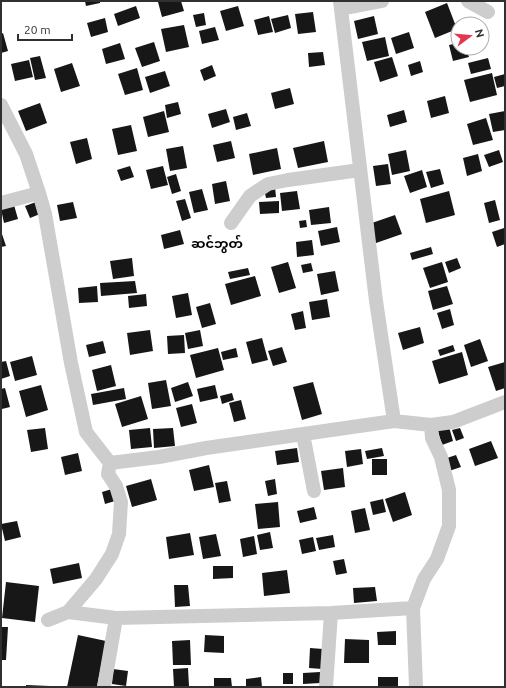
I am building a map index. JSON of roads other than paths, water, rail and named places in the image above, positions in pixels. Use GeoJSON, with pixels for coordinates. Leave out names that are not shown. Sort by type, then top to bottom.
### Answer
{"type":"FeatureCollection","features":[{"type":"Feature","properties":{"kind":"street"},"geometry":{"type":"LineString","coordinates":[[382,1],[341,5],[376,301],[394,421]]}},
{"type":"Feature","properties":{"kind":"street"},"geometry":{"type":"LineString","coordinates":[[468,1],[488,12]]}},
{"type":"Feature","properties":{"kind":"street"},"geometry":{"type":"LineString","coordinates":[[1,104],[26,154],[45,214],[86,432],[110,463],[108,474],[116,486],[121,502],[119,534],[112,554],[96,579],[68,612],[48,620]]}},
{"type":"Feature","properties":{"kind":"street"},"geometry":{"type":"LineString","coordinates":[[231,223],[250,196],[268,184],[360,170]]}},
{"type":"Feature","properties":{"kind":"street"},"geometry":{"type":"LineString","coordinates":[[1,203],[39,193]]}},
{"type":"Feature","properties":{"kind":"street"},"geometry":{"type":"LineString","coordinates":[[110,463],[159,457],[206,448],[394,421],[431,425],[453,422],[505,402]]}},
{"type":"Feature","properties":{"kind":"street"},"geometry":{"type":"LineString","coordinates":[[416,687],[413,608],[424,579],[437,560],[449,526],[449,490],[441,457],[432,438],[431,425]]}},
{"type":"Feature","properties":{"kind":"street"},"geometry":{"type":"LineString","coordinates":[[303,434],[314,491]]}},
{"type":"Feature","properties":{"kind":"street"},"geometry":{"type":"LineString","coordinates":[[68,612],[116,618],[331,613],[413,608]]}},
{"type":"Feature","properties":{"kind":"street"},"geometry":{"type":"LineString","coordinates":[[326,687],[331,613]]}},
{"type":"Feature","properties":{"kind":"street"},"geometry":{"type":"LineString","coordinates":[[104,687],[116,618]]}},
{"type":"Feature","properties":{"kind":"district","name":"ဆင်ဘွတ်"},"geometry":{"type":"Point","coordinates":[217,243]}}]}
